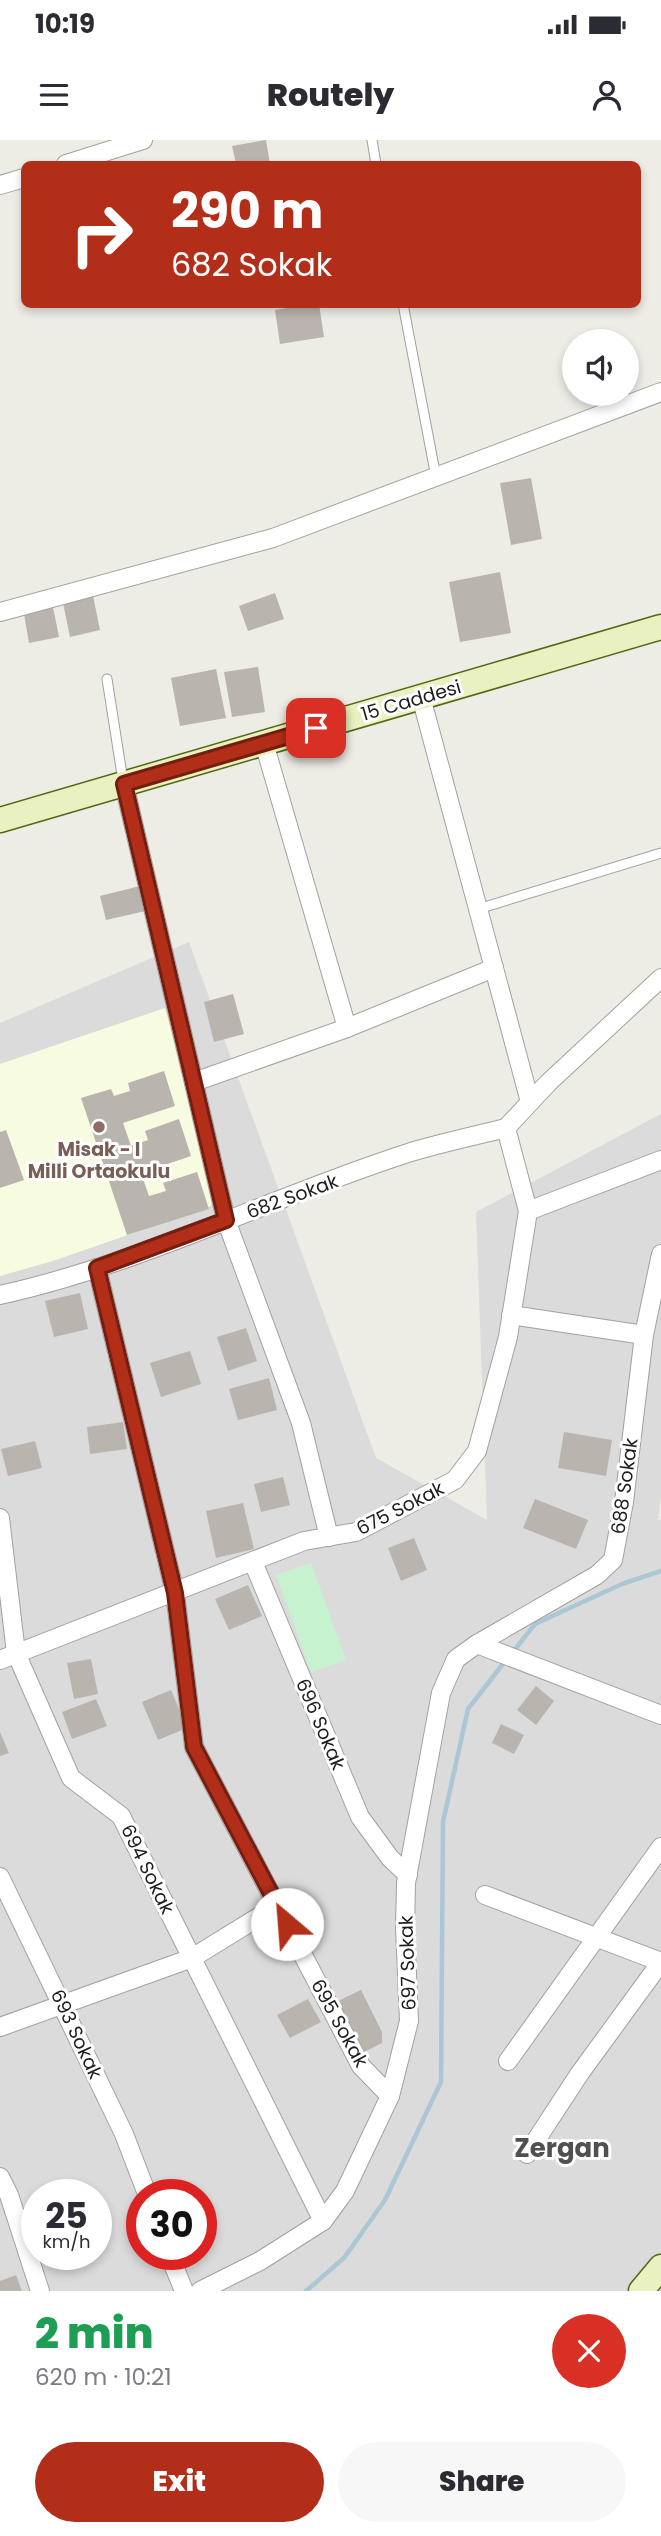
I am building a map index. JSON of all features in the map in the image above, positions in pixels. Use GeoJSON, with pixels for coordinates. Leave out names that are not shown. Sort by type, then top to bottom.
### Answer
{"type":"FeatureCollection","features":[{"type":"Feature","properties":{"kind":"street"},"geometry":{"type":"LineString","coordinates":[[76,161],[143,140]]}},
{"type":"Feature","properties":{"kind":"street"},"geometry":{"type":"LineString","coordinates":[[0,185],[21,179]]}},
{"type":"Feature","properties":{"kind":"street"},"geometry":{"type":"LineString","coordinates":[[0,612],[272,538],[661,392]]}},
{"type":"Feature","properties":{"kind":"street","name":"15 Caddesi"},"geometry":{"type":"LineString","coordinates":[[1,816],[124,784],[661,627]]}},
{"type":"Feature","properties":{"kind":"street"},"geometry":{"type":"LineString","coordinates":[[421,697],[530,1102]]}},
{"type":"Feature","properties":{"kind":"street"},"geometry":{"type":"LineString","coordinates":[[264,743],[347,1028]]}},
{"type":"Feature","properties":{"kind":"street"},"geometry":{"type":"LineString","coordinates":[[124,784],[226,1220],[301,1423],[329,1537]]}},
{"type":"Feature","properties":{"kind":"street"},"geometry":{"type":"LineString","coordinates":[[194,1082],[347,1028],[494,968]]}},
{"type":"Feature","properties":{"kind":"street"},"geometry":{"type":"LineString","coordinates":[[661,978],[506,1128],[528,1211],[661,1160]]}},
{"type":"Feature","properties":{"kind":"street","name":"682 Sokak"},"geometry":{"type":"LineString","coordinates":[[0,1295],[37,1287],[97,1268],[409,1153],[506,1128]]}},
{"type":"Feature","properties":{"kind":"street","name":"675 Sokak"},"geometry":{"type":"LineString","coordinates":[[8,1656],[304,1541],[356,1532],[455,1480],[477,1451],[508,1337],[528,1211]]}},
{"type":"Feature","properties":{"kind":"street","name":"688 Sokak"},"geometry":{"type":"LineString","coordinates":[[477,1644],[597,1575],[613,1560],[624,1502],[644,1335],[661,1254]]}},
{"type":"Feature","properties":{"kind":"street","name":"695 Sokak"},"geometry":{"type":"LineString","coordinates":[[97,1268],[175,1593],[194,1747],[361,2066],[390,2096]]}},
{"type":"Feature","properties":{"kind":"street"},"geometry":{"type":"LineString","coordinates":[[511,1315],[644,1335]]}},
{"type":"Feature","properties":{"kind":"street","name":"694 Sokak"},"geometry":{"type":"LineString","coordinates":[[0,1518],[8,1656],[71,1778],[121,1816],[323,2221]]}},
{"type":"Feature","properties":{"kind":"street","name":"696 Sokak"},"geometry":{"type":"LineString","coordinates":[[253,1562],[360,1817],[390,1858],[408,1875]]}},
{"type":"Feature","properties":{"kind":"street"},"geometry":{"type":"LineString","coordinates":[[477,1644],[661,1715]]}},
{"type":"Feature","properties":{"kind":"street","name":"697 Sokak"},"geometry":{"type":"LineString","coordinates":[[200,2291],[260,2261],[323,2221],[345,2191],[390,2096],[409,2021],[405,1928],[408,1875],[441,1693],[456,1659],[477,1644]]}},
{"type":"Feature","properties":{"kind":"street"},"geometry":{"type":"LineString","coordinates":[[508,2061],[661,1847]]}},
{"type":"Feature","properties":{"kind":"street","name":"693 Sokak"},"geometry":{"type":"LineString","coordinates":[[0,1877],[124,2134],[141,2179]]}},
{"type":"Feature","properties":{"kind":"street"},"geometry":{"type":"LineString","coordinates":[[485,1895],[661,1962],[580,2073],[527,2154]]}},
{"type":"Feature","properties":{"kind":"street"},"geometry":{"type":"LineString","coordinates":[[0,2027],[192,1958],[278,1905]]}},
{"type":"Feature","properties":{"kind":"street"},"geometry":{"type":"LineString","coordinates":[[0,2178],[9,2195],[40,2291]]}},
{"type":"Feature","properties":{"kind":"street"},"geometry":{"type":"LineString","coordinates":[[641,2291],[661,2267]]}},
{"type":"Feature","properties":{"kind":"street"},"geometry":{"type":"LineString","coordinates":[[175,2270],[184,2291]]}},
{"type":"Feature","properties":{"kind":"lane"},"geometry":{"type":"LineString","coordinates":[[372,140],[376,161]]}},
{"type":"Feature","properties":{"kind":"lane"},"geometry":{"type":"LineString","coordinates":[[404,308],[436,477]]}},
{"type":"Feature","properties":{"kind":"lane"},"geometry":{"type":"LineString","coordinates":[[107,679],[124,784]]}},
{"type":"Feature","properties":{"kind":"lane"},"geometry":{"type":"LineString","coordinates":[[478,909],[661,853]]}},
{"type":"Feature","properties":{"kind":"shaded area"},"geometry":{"type":"Polygon","coordinates":[[[189,942],[376,1458],[487,1520],[476,1212],[661,1114],[661,1495],[658,1520],[661,1519],[661,2291],[0,2291],[0,1023],[189,942]]]}},
{"type":"Feature","properties":{"kind":"shaded area","name":"Misak - I Milli Ortaokulu"},"geometry":{"type":"Polygon","coordinates":[[[165,1008],[214,1189],[211,1206],[53,1261],[0,1276],[0,1064],[165,1008]]]}},
{"type":"Feature","properties":{"kind":"green space"},"geometry":{"type":"Polygon","coordinates":[[[311,1563],[346,1660],[311,1672],[276,1575],[311,1563]]]}},
{"type":"Feature","properties":{"kind":"building"},"geometry":{"type":"Polygon","coordinates":[[[266,140],[270,161],[235,161],[232,146],[266,140]]]}},
{"type":"Feature","properties":{"kind":"building"},"geometry":{"type":"Polygon","coordinates":[[[320,308],[324,337],[280,344],[275,310],[320,308]]]}},
{"type":"Feature","properties":{"kind":"building"},"geometry":{"type":"Polygon","coordinates":[[[531,478],[542,539],[511,545],[500,483],[531,478]]]}},
{"type":"Feature","properties":{"kind":"building"},"geometry":{"type":"Polygon","coordinates":[[[500,572],[511,633],[460,642],[449,582],[500,572]]]}},
{"type":"Feature","properties":{"kind":"building"},"geometry":{"type":"Polygon","coordinates":[[[92,591],[100,630],[70,637],[62,598],[92,591]]]}},
{"type":"Feature","properties":{"kind":"building"},"geometry":{"type":"Polygon","coordinates":[[[275,593],[284,619],[248,631],[239,606],[275,593]]]}},
{"type":"Feature","properties":{"kind":"building"},"geometry":{"type":"Polygon","coordinates":[[[52,602],[59,637],[29,643],[23,608],[52,602]]]}},
{"type":"Feature","properties":{"kind":"building"},"geometry":{"type":"Polygon","coordinates":[[[258,667],[265,712],[232,717],[224,672],[258,667]]]}},
{"type":"Feature","properties":{"kind":"building"},"geometry":{"type":"Polygon","coordinates":[[[216,669],[226,718],[180,726],[171,678],[216,669]]]}},
{"type":"Feature","properties":{"kind":"building"},"geometry":{"type":"Polygon","coordinates":[[[144,885],[150,910],[106,920],[100,896],[144,885]]]}},
{"type":"Feature","properties":{"kind":"building"},"geometry":{"type":"Polygon","coordinates":[[[233,994],[244,1034],[214,1042],[204,1002],[233,994]]]}},
{"type":"Feature","properties":{"kind":"building"},"geometry":{"type":"Polygon","coordinates":[[[164,1071],[175,1106],[123,1123],[131,1146],[148,1140],[145,1131],[179,1119],[191,1156],[141,1173],[149,1196],[166,1191],[163,1183],[197,1172],[209,1209],[127,1235],[81,1098],[111,1089],[114,1096],[130,1091],[128,1083],[164,1071]]]}},
{"type":"Feature","properties":{"kind":"building"},"geometry":{"type":"Polygon","coordinates":[[[6,1130],[24,1180],[0,1188],[0,1132],[6,1130]]]}},
{"type":"Feature","properties":{"kind":"building"},"geometry":{"type":"Polygon","coordinates":[[[80,1293],[88,1329],[54,1337],[45,1301],[80,1293]]]}},
{"type":"Feature","properties":{"kind":"building"},"geometry":{"type":"Polygon","coordinates":[[[246,1328],[257,1361],[228,1371],[217,1337],[246,1328]]]}},
{"type":"Feature","properties":{"kind":"building"},"geometry":{"type":"Polygon","coordinates":[[[190,1351],[201,1384],[161,1397],[150,1363],[190,1351]]]}},
{"type":"Feature","properties":{"kind":"building"},"geometry":{"type":"Polygon","coordinates":[[[269,1378],[277,1410],[238,1420],[229,1389],[269,1378]]]}},
{"type":"Feature","properties":{"kind":"building"},"geometry":{"type":"Polygon","coordinates":[[[123,1422],[127,1449],[90,1454],[87,1427],[123,1422]]]}},
{"type":"Feature","properties":{"kind":"building"},"geometry":{"type":"Polygon","coordinates":[[[564,1432],[612,1440],[606,1476],[558,1468],[564,1432]]]}},
{"type":"Feature","properties":{"kind":"building"},"geometry":{"type":"Polygon","coordinates":[[[35,1441],[42,1468],[8,1476],[1,1449],[35,1441]]]}},
{"type":"Feature","properties":{"kind":"building"},"geometry":{"type":"Polygon","coordinates":[[[283,1477],[290,1505],[261,1512],[254,1484],[283,1477]]]}},
{"type":"Feature","properties":{"kind":"building"},"geometry":{"type":"Polygon","coordinates":[[[535,1499],[588,1520],[576,1549],[523,1528],[535,1499]]]}},
{"type":"Feature","properties":{"kind":"building"},"geometry":{"type":"Polygon","coordinates":[[[243,1503],[254,1549],[216,1558],[206,1511],[243,1503]]]}},
{"type":"Feature","properties":{"kind":"building"},"geometry":{"type":"Polygon","coordinates":[[[414,1538],[427,1570],[401,1581],[388,1548],[414,1538]]]}},
{"type":"Feature","properties":{"kind":"building"},"geometry":{"type":"Polygon","coordinates":[[[248,1585],[262,1616],[229,1630],[215,1599],[248,1585]]]}},
{"type":"Feature","properties":{"kind":"building"},"geometry":{"type":"Polygon","coordinates":[[[91,1659],[98,1694],[74,1699],[67,1663],[91,1659]]]}},
{"type":"Feature","properties":{"kind":"building"},"geometry":{"type":"Polygon","coordinates":[[[536,1686],[554,1701],[536,1725],[517,1710],[536,1686]]]}},
{"type":"Feature","properties":{"kind":"building"},"geometry":{"type":"Polygon","coordinates":[[[171,1690],[187,1728],[158,1740],[142,1702],[171,1690]]]}},
{"type":"Feature","properties":{"kind":"building"},"geometry":{"type":"Polygon","coordinates":[[[96,1699],[107,1726],[72,1739],[62,1712],[96,1699]]]}},
{"type":"Feature","properties":{"kind":"building"},"geometry":{"type":"Polygon","coordinates":[[[501,1724],[524,1735],[514,1754],[492,1743],[501,1724]]]}},
{"type":"Feature","properties":{"kind":"building"},"geometry":{"type":"Polygon","coordinates":[[[0,1732],[9,1753],[0,1756],[0,1732]]]}},
{"type":"Feature","properties":{"kind":"building"},"geometry":{"type":"Polygon","coordinates":[[[361,1990],[382,2032],[382,2043],[362,2053],[336,2002],[361,1990]]]}},
{"type":"Feature","properties":{"kind":"building"},"geometry":{"type":"Polygon","coordinates":[[[308,1999],[321,2022],[290,2038],[277,2015],[308,1999]]]}},
{"type":"Feature","properties":{"kind":"building"},"geometry":{"type":"Polygon","coordinates":[[[16,2275],[22,2291],[0,2291],[0,2281],[16,2275]]]}},
{"type":"Feature","properties":{"kind":"waterway"},"geometry":{"type":"LineString","coordinates":[[512,1653],[535,1624],[622,1584],[661,1571]]}},
{"type":"Feature","properties":{"kind":"waterway"},"geometry":{"type":"LineString","coordinates":[[306,2291],[344,2258],[385,2200],[441,2082],[443,1822],[468,1709],[506,1660]]}},
{"type":"Feature","properties":{"kind":"place","name":"Misak - I Milli Ortaokulu"},"geometry":{"type":"Point","coordinates":[99,1127]}},
{"type":"Feature","properties":{"kind":"district","name":"Zergan"},"geometry":{"type":"Point","coordinates":[562,2148]}},
{"type":"Feature","properties":{"kind":"route"},"geometry":{"type":"LineString","coordinates":[[287,1924],[194,1747],[175,1593],[97,1268],[226,1220],[124,784],[316,728]]}}]}
